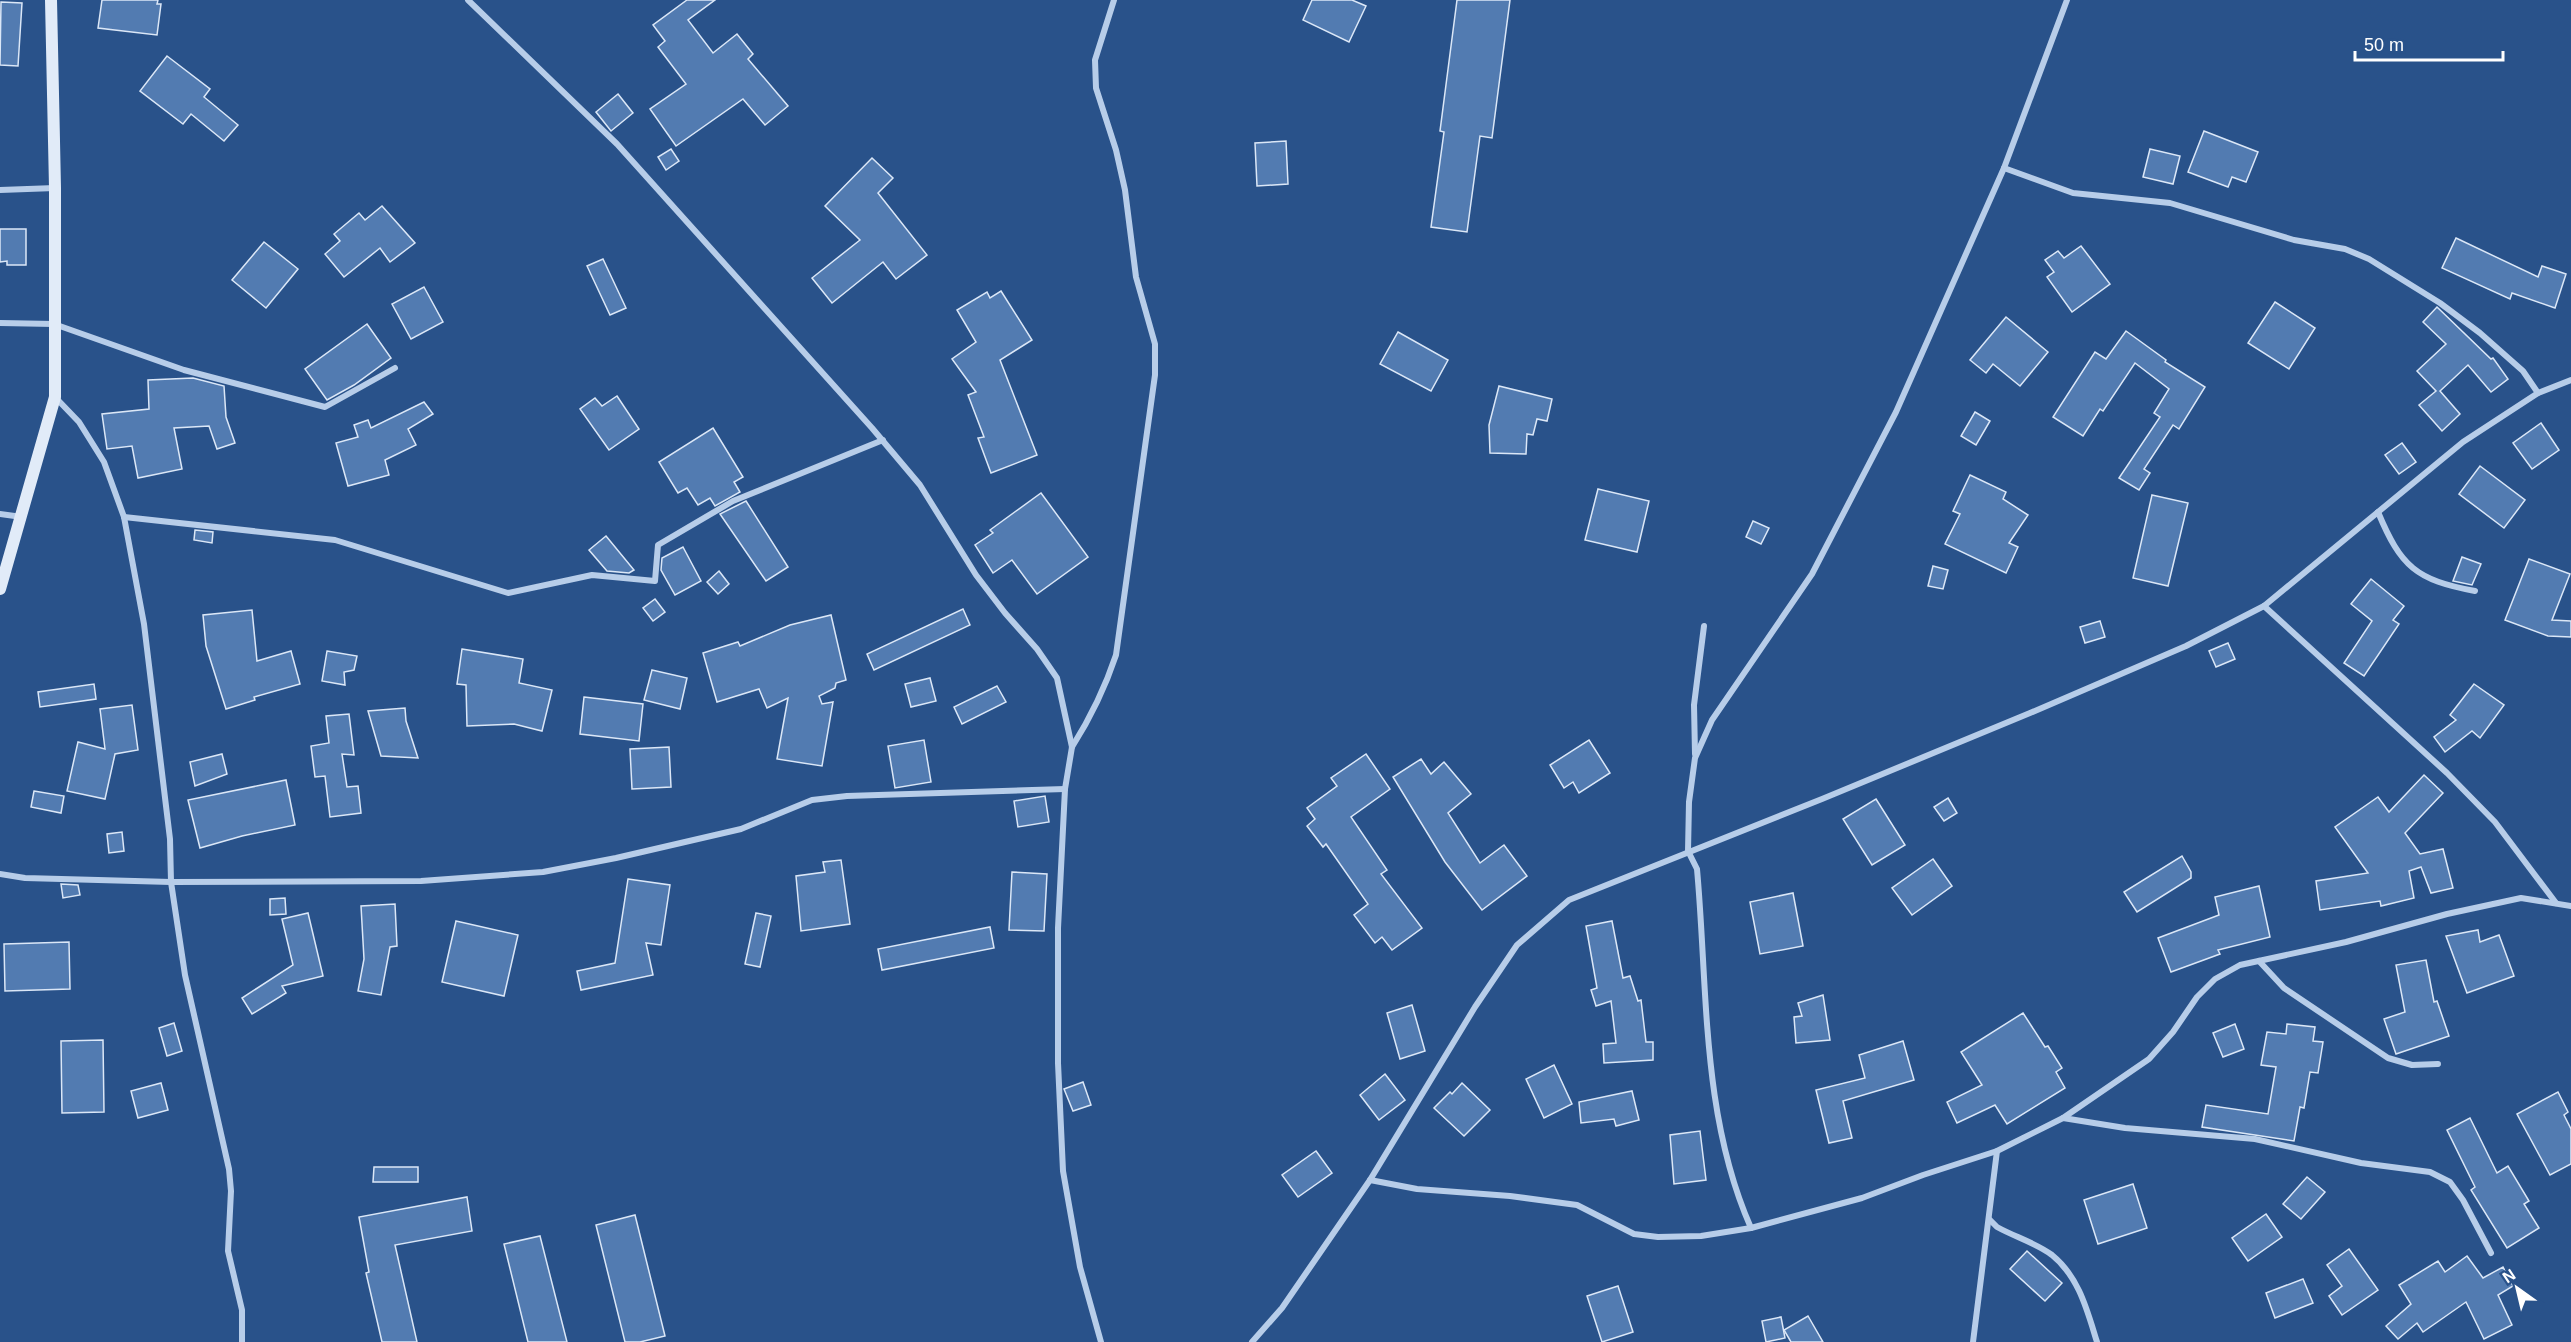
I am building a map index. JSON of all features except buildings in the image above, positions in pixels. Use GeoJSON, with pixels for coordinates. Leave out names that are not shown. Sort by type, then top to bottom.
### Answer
{"type":"FeatureCollection","features":[{"type":"Feature","properties":{"kind":"main road"},"geometry":{"type":"LineString","coordinates":[[0,589],[55,397],[55,188],[51,0]]}},
{"type":"Feature","properties":{"kind":"street"},"geometry":{"type":"LineString","coordinates":[[468,0],[617,144],[883,440],[920,485],[976,575],[1037,649],[1057,678],[1072,747]]}},
{"type":"Feature","properties":{"kind":"street"},"geometry":{"type":"LineString","coordinates":[[1101,1342],[1080,1267],[1063,1171],[1058,1063],[1058,928],[1065,789],[1072,747],[1105,686],[1116,655],[1155,375],[1155,344],[1136,277],[1125,190],[1116,150],[1096,88],[1095,60],[1114,0]]}},
{"type":"Feature","properties":{"kind":"street"},"geometry":{"type":"LineString","coordinates":[[1695,758],[1712,720],[1812,574],[1896,412],[2004,168],[2067,0]]}},
{"type":"Feature","properties":{"kind":"street"},"geometry":{"type":"LineString","coordinates":[[2004,168],[2073,193],[2170,203],[2294,240],[2345,249],[2369,259],[2440,303],[2480,333],[2523,371],[2538,393]]}},
{"type":"Feature","properties":{"kind":"street"},"geometry":{"type":"LineString","coordinates":[[0,190],[55,188]]}},
{"type":"Feature","properties":{"kind":"street"},"geometry":{"type":"LineString","coordinates":[[0,324],[54,324],[184,370],[325,407],[395,368]]}},
{"type":"Feature","properties":{"kind":"street"},"geometry":{"type":"LineString","coordinates":[[1252,1342],[1282,1308],[1370,1180],[1475,1007],[1516,945],[1569,900],[1833,795],[2175,651],[2264,606],[2463,442],[2538,393],[2571,380]]}},
{"type":"Feature","properties":{"kind":"street"},"geometry":{"type":"LineString","coordinates":[[55,397],[79,422],[104,462],[124,517],[144,624],[170,839],[171,882],[185,975],[229,1169],[231,1191],[228,1251],[242,1310],[242,1342]]}},
{"type":"Feature","properties":{"kind":"street"},"geometry":{"type":"LineString","coordinates":[[124,517],[334,540],[508,593],[592,575],[655,581],[658,545],[733,501],[883,440]]}},
{"type":"Feature","properties":{"kind":"street"},"geometry":{"type":"LineString","coordinates":[[2378,512],[2391,544],[2413,570],[2445,586],[2475,591]]}},
{"type":"Feature","properties":{"kind":"street"},"geometry":{"type":"LineString","coordinates":[[0,514],[22,518]]}},
{"type":"Feature","properties":{"kind":"street"},"geometry":{"type":"LineString","coordinates":[[2264,606],[2329,668],[2393,722],[2471,797],[2494,822],[2556,903]]}},
{"type":"Feature","properties":{"kind":"street"},"geometry":{"type":"LineString","coordinates":[[1704,626],[1694,705],[1695,758],[1689,802],[1688,851],[1696,869],[1707,1036],[1718,1128],[1738,1198],[1751,1228]]}},
{"type":"Feature","properties":{"kind":"street"},"geometry":{"type":"LineString","coordinates":[[0,874],[26,878],[171,882],[421,881],[543,872],[616,858],[741,829],[812,800],[847,796],[1065,789]]}},
{"type":"Feature","properties":{"kind":"street"},"geometry":{"type":"LineString","coordinates":[[1370,1180],[1417,1189],[1510,1196],[1577,1205],[1634,1234],[1658,1237],[1701,1236],[1751,1228],[1862,1198],[1997,1151],[2063,1118],[2149,1059],[2173,1032],[2197,997],[2215,979],[2240,965],[2346,942],[2487,904],[2521,898],[2571,906]]}},
{"type":"Feature","properties":{"kind":"street"},"geometry":{"type":"LineString","coordinates":[[2259,961],[2284,988],[2388,1058],[2412,1065],[2438,1064]]}},
{"type":"Feature","properties":{"kind":"street"},"geometry":{"type":"LineString","coordinates":[[2063,1118],[2125,1128],[2255,1139],[2361,1163],[2430,1172],[2450,1182],[2463,1200],[2491,1253]]}},
{"type":"Feature","properties":{"kind":"street"},"geometry":{"type":"LineString","coordinates":[[1973,1342],[1997,1151]]}},
{"type":"Feature","properties":{"kind":"street"},"geometry":{"type":"LineString","coordinates":[[1990,1220],[1997,1227],[2052,1255],[2071,1275],[2083,1296],[2097,1342]]}}]}
